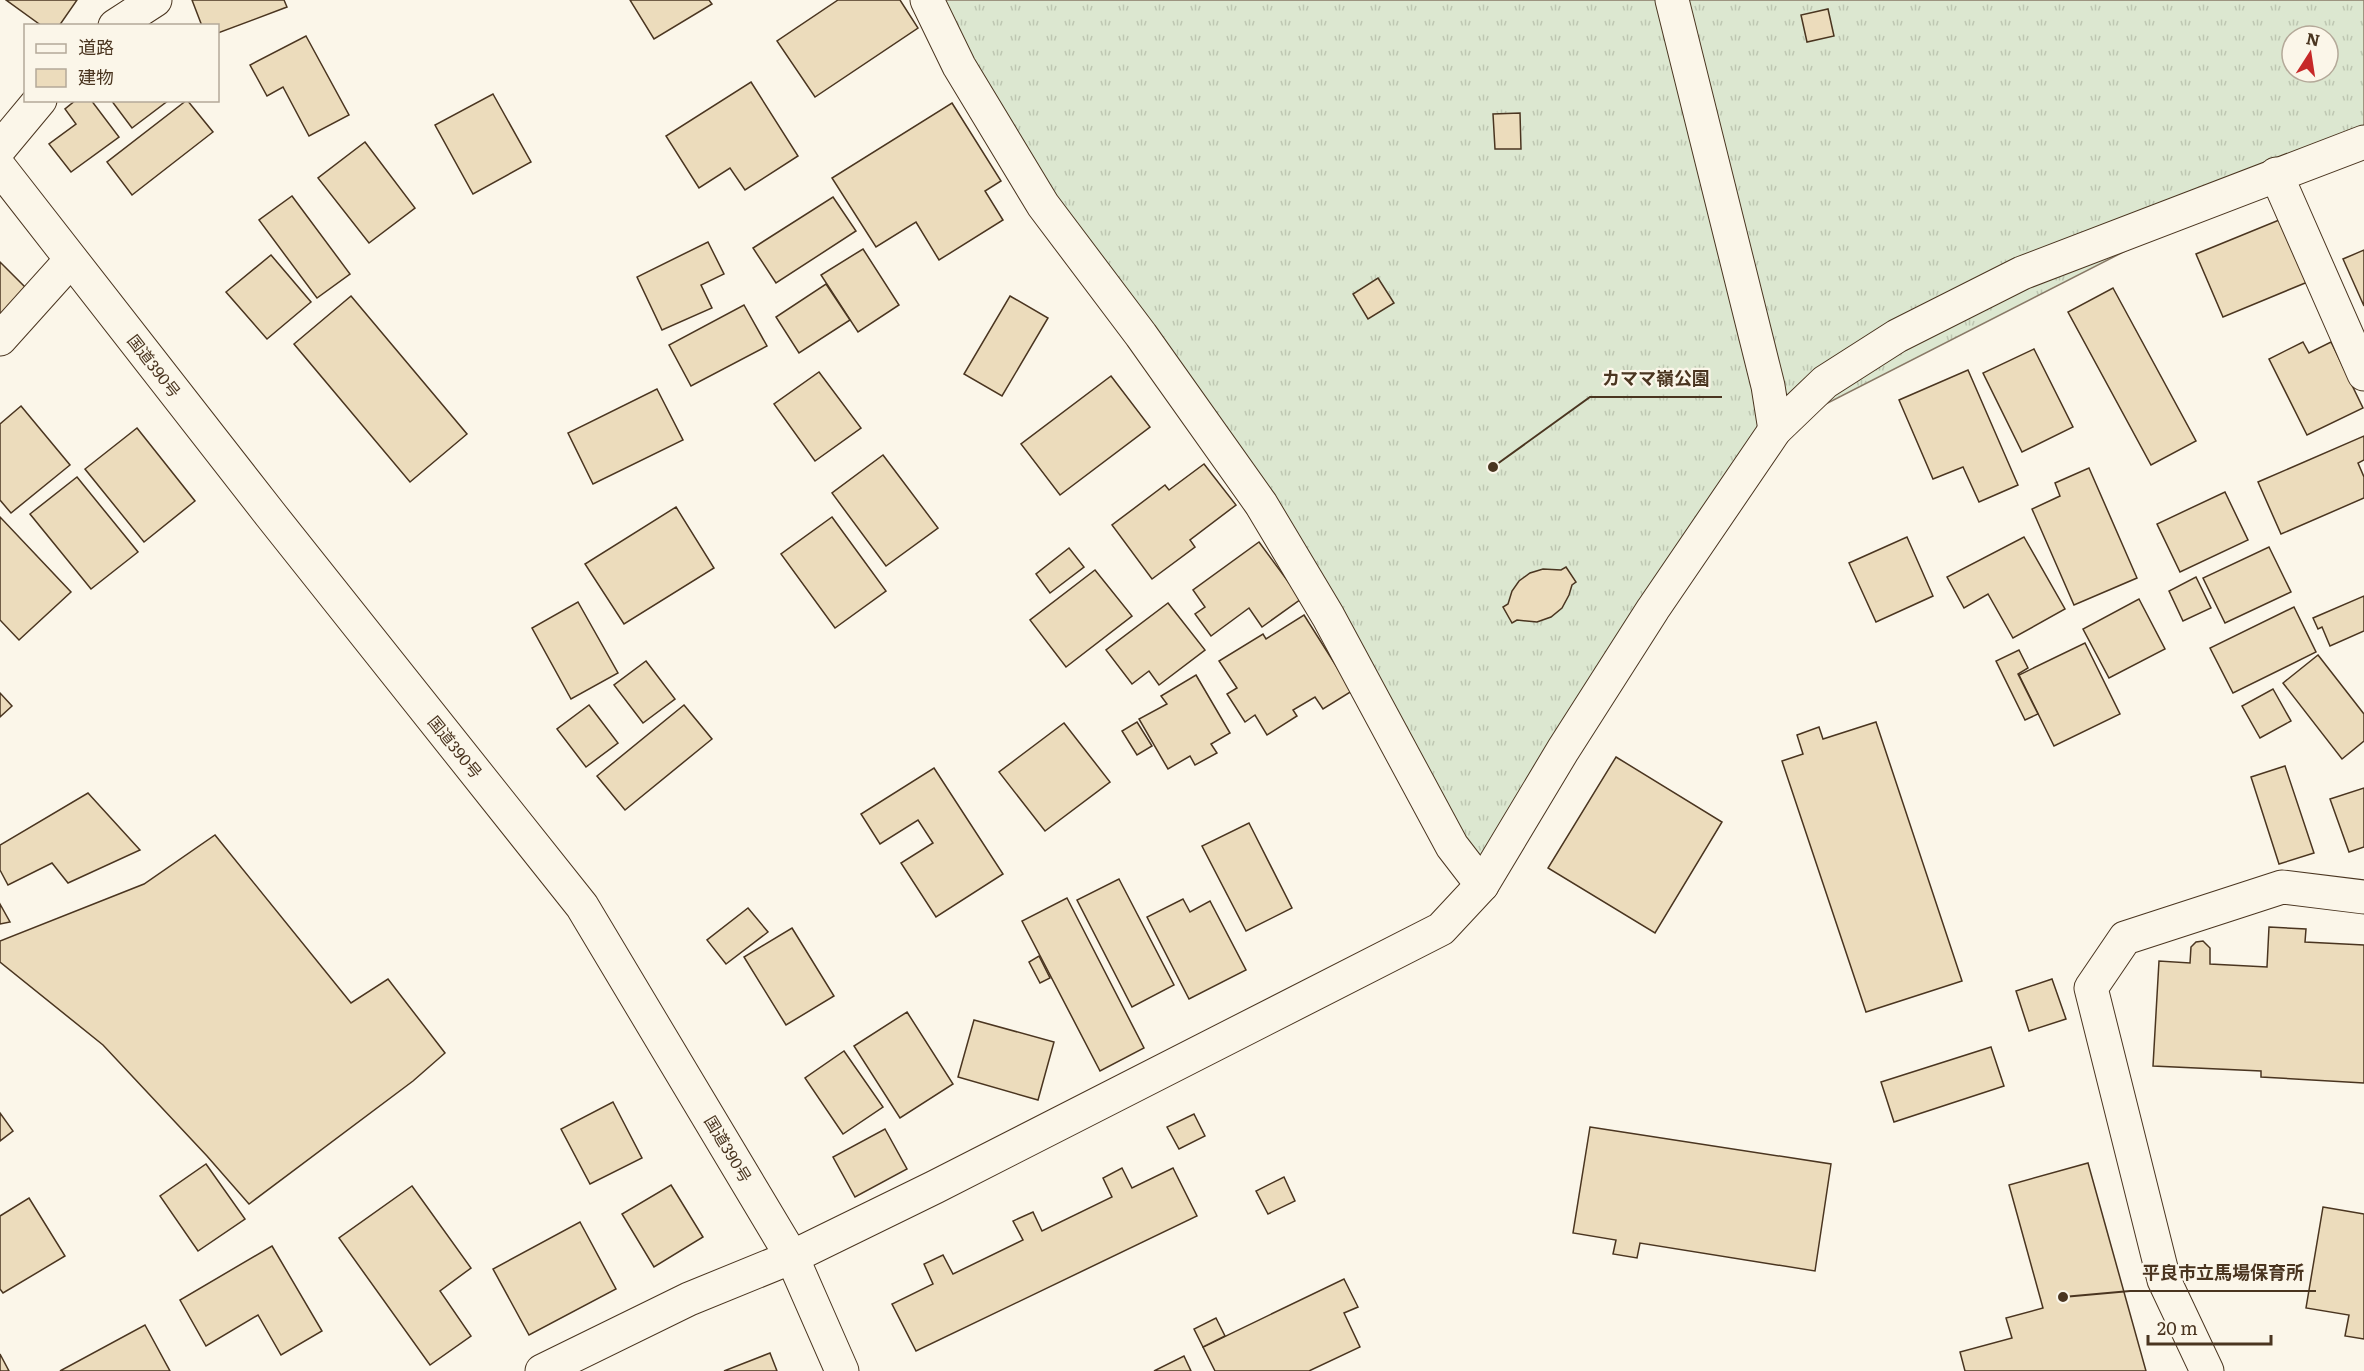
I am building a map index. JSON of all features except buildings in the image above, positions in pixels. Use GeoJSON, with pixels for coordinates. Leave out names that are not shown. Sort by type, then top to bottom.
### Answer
{"type":"FeatureCollection","features":[{"type":"Feature","properties":{"kind":"main road"},"geometry":{"type":"LineString","coordinates":[[118,24],[155,0]]}},
{"type":"Feature","properties":{"kind":"main road"},"geometry":{"type":"LineString","coordinates":[[927,0],[959,66],[1043,205],[1141,335],[1260,504],[1328,616],[1452,846],[1482,885]]}},
{"type":"Feature","properties":{"kind":"main road"},"geometry":{"type":"LineString","coordinates":[[1672,0],[1768,386],[1775,430]]}},
{"type":"Feature","properties":{"kind":"main road"},"geometry":{"type":"LineString","coordinates":[[0,148],[38,102]]}},
{"type":"Feature","properties":{"kind":"main road"},"geometry":{"type":"LineString","coordinates":[[542,1371],[689,1299],[792,1257],[956,1177],[1441,929],[1482,885],[1563,750],[1653,609],[1775,430],[1825,382],[1897,336],[2022,273],[2364,142]]}},
{"type":"Feature","properties":{"kind":"main road","name":"国道390号"},"geometry":{"type":"LineString","coordinates":[[0,168],[270,514],[582,906],[792,1257],[842,1371]]}},
{"type":"Feature","properties":{"kind":"main road"},"geometry":{"type":"LineString","coordinates":[[2276,174],[2364,374]]}},
{"type":"Feature","properties":{"kind":"main road"},"geometry":{"type":"LineString","coordinates":[[0,339],[71,260]]}},
{"type":"Feature","properties":{"kind":"main road"},"geometry":{"type":"LineString","coordinates":[[2207,1371],[2164,1280],[2091,988],[2125,938],[2282,887],[2364,897]]}},
{"type":"Feature","properties":{"kind":"green space"},"geometry":{"type":"Polygon","coordinates":[[[924,0],[2364,0],[2364,143],[2276,174],[1775,430],[1482,885],[924,0]]]}},
{"type":"Feature","properties":{"kind":"place","name":"カママ嶺公園"},"geometry":{"type":"Point","coordinates":[1493,467]}},
{"type":"Feature","properties":{"kind":"place","name":"平良市立馬場保育所"},"geometry":{"type":"Point","coordinates":[2063,1297]}}]}
